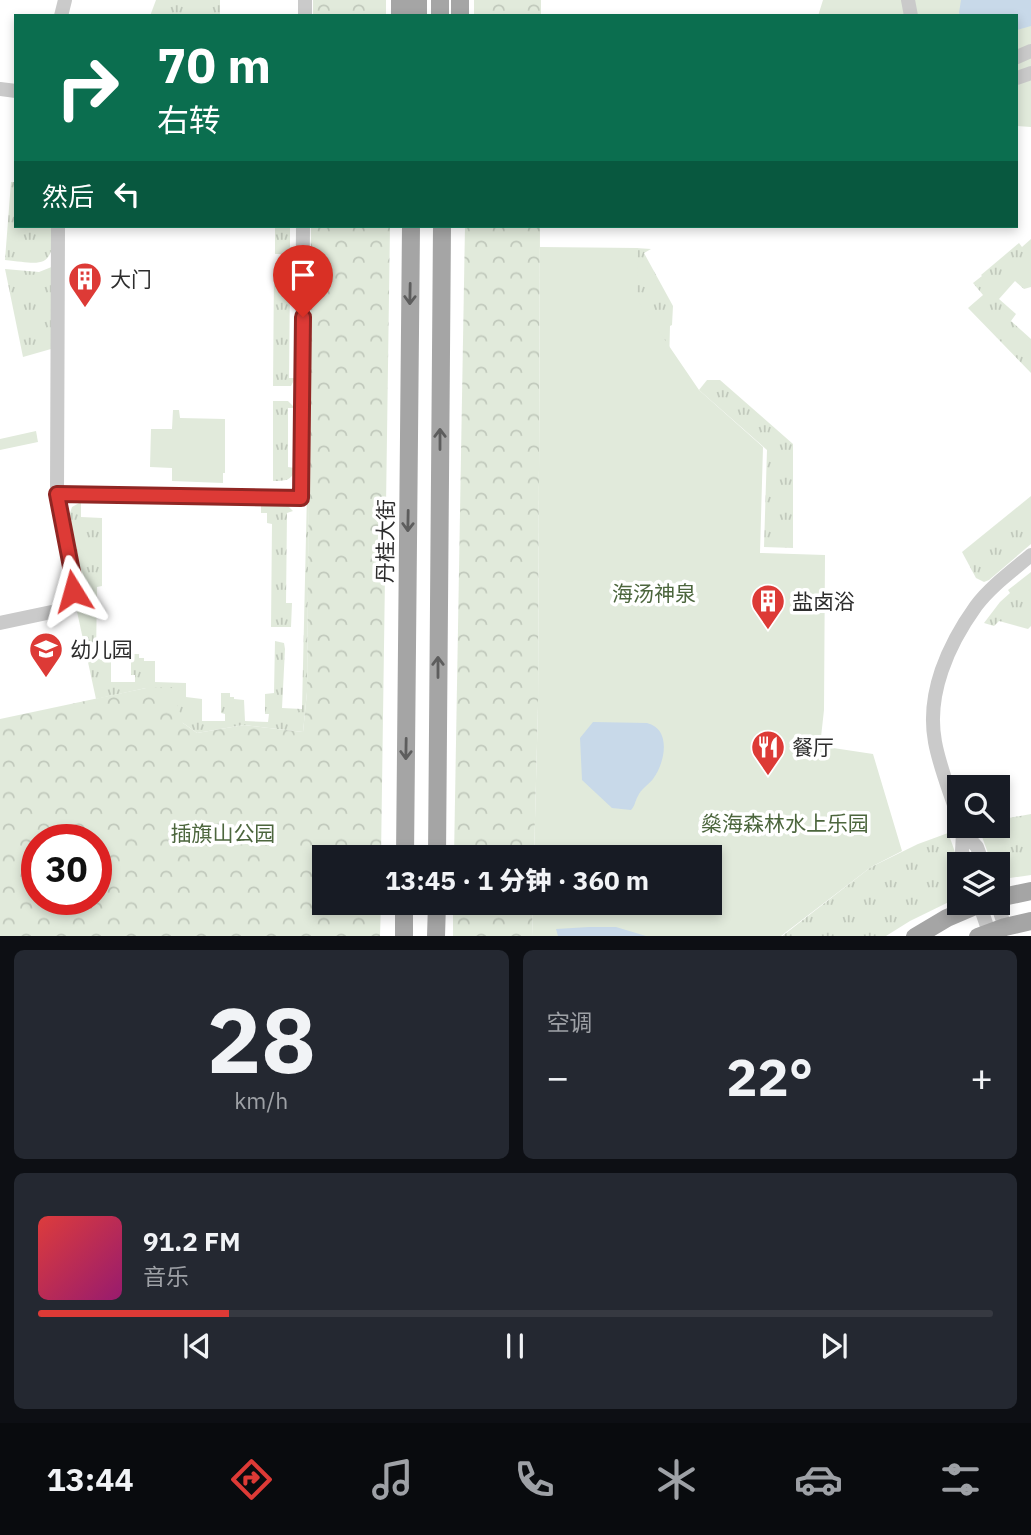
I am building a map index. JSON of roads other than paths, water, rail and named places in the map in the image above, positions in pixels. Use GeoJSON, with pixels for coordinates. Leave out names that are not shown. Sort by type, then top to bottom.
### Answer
{"type":"FeatureCollection","features":[{"type":"Feature","properties":{"kind":"main road","name":"丹桂大街"},"geometry":{"type":"LineString","coordinates":[[405,845],[411,228]]}},
{"type":"Feature","properties":{"kind":"main road"},"geometry":{"type":"LineString","coordinates":[[437,845],[442,228]]}},
{"type":"Feature","properties":{"kind":"main road"},"geometry":{"type":"LineString","coordinates":[[1010,897],[1031,891]]}},
{"type":"Feature","properties":{"kind":"main road"},"geometry":{"type":"LineString","coordinates":[[404,915],[404,936]]}},
{"type":"Feature","properties":{"kind":"main road"},"geometry":{"type":"LineString","coordinates":[[436,915],[436,936]]}},
{"type":"Feature","properties":{"kind":"main road"},"geometry":{"type":"LineString","coordinates":[[915,936],[954,915]]}},
{"type":"Feature","properties":{"kind":"main road"},"geometry":{"type":"LineString","coordinates":[[991,932],[1030,921]]}},
{"type":"Feature","properties":{"kind":"street"},"geometry":{"type":"LineString","coordinates":[[0,623],[61,610],[71,601],[73,579],[57,494],[58,228]]}},
{"type":"Feature","properties":{"kind":"street"},"geometry":{"type":"LineString","coordinates":[[57,494],[301,498],[303,228]]}},
{"type":"Feature","properties":{"kind":"street"},"geometry":{"type":"LineString","coordinates":[[947,781],[935,743],[933,713],[940,673],[952,645],[976,605],[1031,555]]}},
{"type":"Feature","properties":{"kind":"street"},"geometry":{"type":"LineString","coordinates":[[985,915],[991,932]]}},
{"type":"Feature","properties":{"kind":"water"},"geometry":{"type":"Polygon","coordinates":[[[961,0],[1031,0],[1031,26],[1018,30],[1018,14],[959,13],[961,0]]]}},
{"type":"Feature","properties":{"kind":"water"},"geometry":{"type":"Polygon","coordinates":[[[593,722],[647,723],[660,732],[664,747],[661,764],[631,810],[612,808],[582,780],[580,738],[593,722]]]}},
{"type":"Feature","properties":{"kind":"water"},"geometry":{"type":"Polygon","coordinates":[[[616,927],[646,936],[558,936],[556,929],[616,927]]]}},
{"type":"Feature","properties":{"kind":"place","name":"大门"},"geometry":{"type":"Point","coordinates":[85,309]}},
{"type":"Feature","properties":{"kind":"place","name":"盐卤浴"},"geometry":{"type":"Point","coordinates":[768,631]}},
{"type":"Feature","properties":{"kind":"place","name":"幼儿园"},"geometry":{"type":"Point","coordinates":[46,679]}},
{"type":"Feature","properties":{"kind":"place","name":"餐厅"},"geometry":{"type":"Point","coordinates":[768,777]}},
{"type":"Feature","properties":{"kind":"park label","name":"海汤神泉"},"geometry":{"type":"Point","coordinates":[654,593]}},
{"type":"Feature","properties":{"kind":"park label","name":"燊海森林水上乐园"},"geometry":{"type":"Point","coordinates":[785,823]}},
{"type":"Feature","properties":{"kind":"park label","name":"插旗山公园"},"geometry":{"type":"Point","coordinates":[223,833]}}]}
